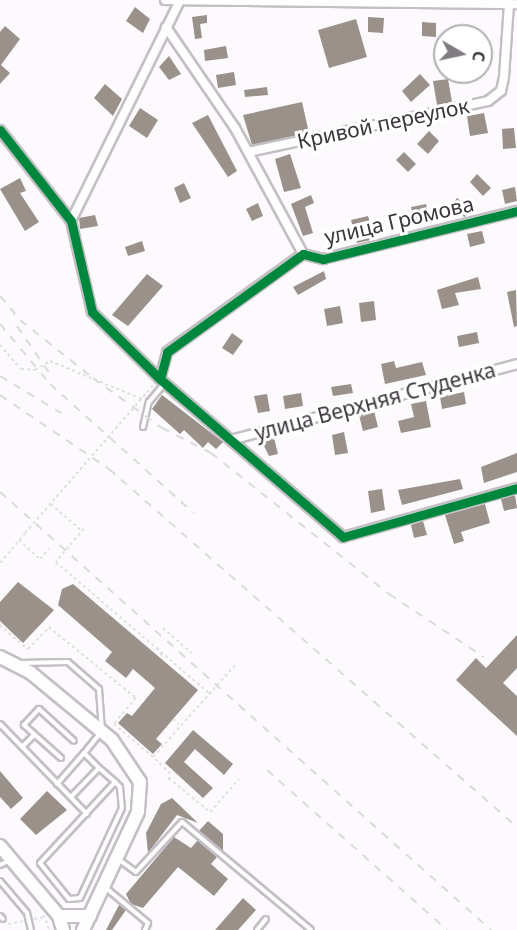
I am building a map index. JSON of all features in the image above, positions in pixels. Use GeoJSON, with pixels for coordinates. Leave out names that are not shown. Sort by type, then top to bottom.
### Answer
{"type":"FeatureCollection","features":[{"type":"Feature","properties":{"kind":"street"},"geometry":{"type":"LineString","coordinates":[[165,0],[513,4]]}},
{"type":"Feature","properties":{"kind":"street"},"geometry":{"type":"LineString","coordinates":[[71,221],[179,1]]}},
{"type":"Feature","properties":{"kind":"street","name":"Кривой переулок"},"geometry":{"type":"LineString","coordinates":[[248,152],[488,101],[501,91],[513,4]]}},
{"type":"Feature","properties":{"kind":"street"},"geometry":{"type":"LineString","coordinates":[[166,27],[248,152],[303,254]]}},
{"type":"Feature","properties":{"kind":"street"},"geometry":{"type":"LineString","coordinates":[[0,130],[71,221],[93,312],[160,382],[234,439],[343,537],[517,488]]}},
{"type":"Feature","properties":{"kind":"street","name":"улица Громова"},"geometry":{"type":"LineString","coordinates":[[160,382],[167,352],[303,254],[323,259],[517,211]]}},
{"type":"Feature","properties":{"kind":"street","name":"улица Верхняя Cтуденка"},"geometry":{"type":"LineString","coordinates":[[234,439],[517,364]]}},
{"type":"Feature","properties":{"kind":"street"},"geometry":{"type":"LineString","coordinates":[[0,657],[6,664],[32,673],[102,731],[127,755],[140,782],[138,812],[83,930]]}},
{"type":"Feature","properties":{"kind":"street"},"geometry":{"type":"LineString","coordinates":[[0,846],[59,916],[63,930]]}},
{"type":"Feature","properties":{"kind":"street"},"geometry":{"type":"LineString","coordinates":[[59,916],[90,916]]}},
{"type":"Feature","properties":{"kind":"lane"},"geometry":{"type":"LineString","coordinates":[[143,427],[148,402],[160,382]]}},
{"type":"Feature","properties":{"kind":"lane"},"geometry":{"type":"LineString","coordinates":[[6,664],[53,658],[68,662],[99,688],[102,731],[57,784]]}},
{"type":"Feature","properties":{"kind":"lane"},"geometry":{"type":"LineString","coordinates":[[60,758],[24,725],[39,710],[74,741]]}},
{"type":"Feature","properties":{"kind":"lane"},"geometry":{"type":"LineString","coordinates":[[0,724],[87,814]]}},
{"type":"Feature","properties":{"kind":"lane"},"geometry":{"type":"LineString","coordinates":[[22,747],[34,735]]}},
{"type":"Feature","properties":{"kind":"lane"},"geometry":{"type":"LineString","coordinates":[[84,753],[115,782],[122,808],[80,898],[69,899],[40,863],[115,782]]}},
{"type":"Feature","properties":{"kind":"lane"},"geometry":{"type":"LineString","coordinates":[[70,797],[99,768]]}},
{"type":"Feature","properties":{"kind":"lane"},"geometry":{"type":"LineString","coordinates":[[117,859],[136,872],[182,822],[310,930]]}},
{"type":"Feature","properties":{"kind":"lane"},"geometry":{"type":"LineString","coordinates":[[0,864],[12,859]]}},
{"type":"Feature","properties":{"kind":"lane"},"geometry":{"type":"LineString","coordinates":[[0,881],[27,913],[31,930]]}},
{"type":"Feature","properties":{"kind":"lane"},"geometry":{"type":"LineString","coordinates":[[104,887],[148,922],[145,930]]}},
{"type":"Feature","properties":{"kind":"lane"},"geometry":{"type":"LineString","coordinates":[[257,930],[266,919]]}},
{"type":"Feature","properties":{"kind":"path"},"geometry":{"type":"LineString","coordinates":[[0,345],[21,369],[35,370],[50,361],[148,402]]}},
{"type":"Feature","properties":{"kind":"path"},"geometry":{"type":"LineString","coordinates":[[0,563],[160,382]]}},
{"type":"Feature","properties":{"kind":"path"},"geometry":{"type":"LineString","coordinates":[[51,504],[83,531],[56,562],[209,693]]}},
{"type":"Feature","properties":{"kind":"path"},"geometry":{"type":"LineString","coordinates":[[19,540],[40,559],[49,548]]}},
{"type":"Feature","properties":{"kind":"path"},"geometry":{"type":"LineString","coordinates":[[163,628],[192,653]]}},
{"type":"Feature","properties":{"kind":"path"},"geometry":{"type":"LineString","coordinates":[[157,647],[163,657]]}},
{"type":"Feature","properties":{"kind":"path"},"geometry":{"type":"LineString","coordinates":[[236,664],[153,757],[169,779],[210,812],[240,779]]}},
{"type":"Feature","properties":{"kind":"path"},"geometry":{"type":"LineString","coordinates":[[172,719],[180,725]]}},
{"type":"Feature","properties":{"kind":"building"},"geometry":{"type":"Polygon","coordinates":[[[135,7],[150,19],[143,33],[126,21],[135,7]]]}},
{"type":"Feature","properties":{"kind":"building"},"geometry":{"type":"Polygon","coordinates":[[[207,15],[207,23],[200,24],[202,38],[195,39],[192,17],[207,15]]]}},
{"type":"Feature","properties":{"kind":"building"},"geometry":{"type":"Polygon","coordinates":[[[368,17],[384,18],[383,33],[368,32],[368,17]]]}},
{"type":"Feature","properties":{"kind":"building"},"geometry":{"type":"Polygon","coordinates":[[[356,19],[367,57],[329,68],[318,30],[356,19]]]}},
{"type":"Feature","properties":{"kind":"building"},"geometry":{"type":"Polygon","coordinates":[[[422,22],[436,23],[433,24],[433,37],[422,36],[422,22]]]}},
{"type":"Feature","properties":{"kind":"building"},"geometry":{"type":"Polygon","coordinates":[[[5,26],[20,39],[1,65],[10,73],[0,84],[0,32],[5,26]]]}},
{"type":"Feature","properties":{"kind":"building"},"geometry":{"type":"Polygon","coordinates":[[[226,46],[228,58],[205,61],[204,50],[226,46]]]}},
{"type":"Feature","properties":{"kind":"building"},"geometry":{"type":"Polygon","coordinates":[[[169,56],[181,74],[169,80],[159,67],[169,56]]]}},
{"type":"Feature","properties":{"kind":"building"},"geometry":{"type":"Polygon","coordinates":[[[234,72],[236,85],[218,88],[216,75],[234,72]]]}},
{"type":"Feature","properties":{"kind":"building"},"geometry":{"type":"Polygon","coordinates":[[[420,74],[430,85],[411,102],[402,91],[420,74]]]}},
{"type":"Feature","properties":{"kind":"building"},"geometry":{"type":"Polygon","coordinates":[[[105,84],[122,99],[113,116],[94,98],[105,84]]]}},
{"type":"Feature","properties":{"kind":"building"},"geometry":{"type":"Polygon","coordinates":[[[434,84],[449,84],[452,102],[437,105],[434,84]]]}},
{"type":"Feature","properties":{"kind":"building"},"geometry":{"type":"Polygon","coordinates":[[[267,87],[268,95],[245,97],[244,90],[267,87]]]}},
{"type":"Feature","properties":{"kind":"building"},"geometry":{"type":"Polygon","coordinates":[[[302,102],[309,133],[252,145],[243,115],[302,102]]]}},
{"type":"Feature","properties":{"kind":"building"},"geometry":{"type":"Polygon","coordinates":[[[140,108],[158,120],[147,138],[129,126],[140,108]]]}},
{"type":"Feature","properties":{"kind":"building"},"geometry":{"type":"Polygon","coordinates":[[[484,113],[488,133],[470,136],[467,116],[484,113]]]}},
{"type":"Feature","properties":{"kind":"building"},"geometry":{"type":"Polygon","coordinates":[[[208,115],[237,171],[228,177],[192,123],[208,115]]]}},
{"type":"Feature","properties":{"kind":"building"},"geometry":{"type":"Polygon","coordinates":[[[514,128],[516,148],[503,149],[502,129],[514,128]]]}},
{"type":"Feature","properties":{"kind":"building"},"geometry":{"type":"Polygon","coordinates":[[[429,131],[439,141],[428,154],[417,144],[429,131]]]}},
{"type":"Feature","properties":{"kind":"building"},"geometry":{"type":"Polygon","coordinates":[[[404,152],[416,164],[408,172],[396,160],[404,152]]]}},
{"type":"Feature","properties":{"kind":"building"},"geometry":{"type":"Polygon","coordinates":[[[290,154],[301,188],[284,192],[275,159],[290,154]]]}},
{"type":"Feature","properties":{"kind":"building"},"geometry":{"type":"Polygon","coordinates":[[[477,174],[491,188],[483,196],[470,182],[477,174]]]}},
{"type":"Feature","properties":{"kind":"building"},"geometry":{"type":"Polygon","coordinates":[[[20,178],[26,191],[20,193],[39,222],[25,231],[0,189],[20,178]]]}},
{"type":"Feature","properties":{"kind":"building"},"geometry":{"type":"Polygon","coordinates":[[[184,183],[191,198],[180,203],[174,188],[184,183]]]}},
{"type":"Feature","properties":{"kind":"building"},"geometry":{"type":"Polygon","coordinates":[[[515,187],[517,201],[505,204],[502,190],[515,187]]]}},
{"type":"Feature","properties":{"kind":"building"},"geometry":{"type":"Polygon","coordinates":[[[311,195],[314,203],[305,207],[313,233],[303,236],[291,204],[311,195]]]}},
{"type":"Feature","properties":{"kind":"building"},"geometry":{"type":"Polygon","coordinates":[[[457,198],[471,209],[465,217],[448,210],[457,198]]]}},
{"type":"Feature","properties":{"kind":"building"},"geometry":{"type":"Polygon","coordinates":[[[258,203],[263,216],[252,221],[246,209],[258,203]]]}},
{"type":"Feature","properties":{"kind":"building"},"geometry":{"type":"Polygon","coordinates":[[[426,204],[430,221],[416,225],[411,207],[426,204]]]}},
{"type":"Feature","properties":{"kind":"building"},"geometry":{"type":"Polygon","coordinates":[[[95,215],[98,226],[80,229],[79,218],[95,215]]]}},
{"type":"Feature","properties":{"kind":"building"},"geometry":{"type":"Polygon","coordinates":[[[368,216],[375,239],[357,243],[351,220],[368,216]]]}},
{"type":"Feature","properties":{"kind":"building"},"geometry":{"type":"Polygon","coordinates":[[[482,231],[485,243],[470,247],[467,234],[482,231]]]}},
{"type":"Feature","properties":{"kind":"building"},"geometry":{"type":"Polygon","coordinates":[[[142,241],[145,251],[128,256],[125,247],[142,241]]]}},
{"type":"Feature","properties":{"kind":"building"},"geometry":{"type":"Polygon","coordinates":[[[324,271],[326,279],[298,295],[293,287],[324,271]]]}},
{"type":"Feature","properties":{"kind":"building"},"geometry":{"type":"Polygon","coordinates":[[[147,274],[163,286],[128,326],[112,315],[147,274]]]}},
{"type":"Feature","properties":{"kind":"building"},"geometry":{"type":"Polygon","coordinates":[[[478,277],[481,289],[455,293],[459,305],[442,309],[437,290],[478,277]]]}},
{"type":"Feature","properties":{"kind":"building"},"geometry":{"type":"Polygon","coordinates":[[[516,290],[517,326],[514,327],[507,292],[516,290]]]}},
{"type":"Feature","properties":{"kind":"building"},"geometry":{"type":"Polygon","coordinates":[[[374,301],[376,320],[361,322],[359,303],[374,301]]]}},
{"type":"Feature","properties":{"kind":"building"},"geometry":{"type":"Polygon","coordinates":[[[340,306],[343,323],[327,326],[324,309],[340,306]]]}},
{"type":"Feature","properties":{"kind":"building"},"geometry":{"type":"Polygon","coordinates":[[[477,332],[479,343],[459,347],[457,336],[477,332]]]}},
{"type":"Feature","properties":{"kind":"building"},"geometry":{"type":"Polygon","coordinates":[[[232,333],[243,341],[233,355],[222,348],[232,333]]]}},
{"type":"Feature","properties":{"kind":"building"},"geometry":{"type":"Polygon","coordinates":[[[394,361],[396,368],[422,362],[426,375],[385,384],[381,364],[394,361]]]}},
{"type":"Feature","properties":{"kind":"building"},"geometry":{"type":"Polygon","coordinates":[[[351,384],[353,393],[333,396],[331,387],[351,384]]]}},
{"type":"Feature","properties":{"kind":"building"},"geometry":{"type":"Polygon","coordinates":[[[464,392],[466,404],[442,409],[440,397],[464,392]]]}},
{"type":"Feature","properties":{"kind":"building"},"geometry":{"type":"Polygon","coordinates":[[[301,393],[303,406],[285,409],[283,396],[301,393]]]}},
{"type":"Feature","properties":{"kind":"building"},"geometry":{"type":"Polygon","coordinates":[[[267,394],[270,411],[258,413],[254,396],[267,394]]]}},
{"type":"Feature","properties":{"kind":"building"},"geometry":{"type":"Polygon","coordinates":[[[162,395],[223,442],[216,449],[208,442],[203,448],[184,430],[180,434],[152,409],[162,395]]]}},
{"type":"Feature","properties":{"kind":"building"},"geometry":{"type":"Polygon","coordinates":[[[426,401],[431,427],[401,433],[398,421],[414,417],[411,404],[426,401]]]}},
{"type":"Feature","properties":{"kind":"building"},"geometry":{"type":"Polygon","coordinates":[[[374,411],[378,427],[363,431],[359,415],[374,411]]]}},
{"type":"Feature","properties":{"kind":"building"},"geometry":{"type":"Polygon","coordinates":[[[344,432],[348,453],[335,455],[332,435],[344,432]]]}},
{"type":"Feature","properties":{"kind":"building"},"geometry":{"type":"Polygon","coordinates":[[[274,438],[278,454],[269,456],[261,440],[274,438]]]}},
{"type":"Feature","properties":{"kind":"building"},"geometry":{"type":"Polygon","coordinates":[[[517,453],[517,472],[484,483],[481,467],[517,453]]]}},
{"type":"Feature","properties":{"kind":"building"},"geometry":{"type":"Polygon","coordinates":[[[460,479],[463,489],[402,505],[398,490],[460,479]]]}},
{"type":"Feature","properties":{"kind":"building"},"geometry":{"type":"Polygon","coordinates":[[[382,489],[385,510],[371,513],[368,491],[382,489]]]}},
{"type":"Feature","properties":{"kind":"building"},"geometry":{"type":"Polygon","coordinates":[[[515,495],[517,508],[504,511],[501,499],[515,495]]]}},
{"type":"Feature","properties":{"kind":"building"},"geometry":{"type":"Polygon","coordinates":[[[485,504],[490,523],[461,532],[464,541],[454,544],[445,515],[485,504]]]}},
{"type":"Feature","properties":{"kind":"building"},"geometry":{"type":"Polygon","coordinates":[[[423,521],[427,535],[414,538],[411,525],[423,521]]]}},
{"type":"Feature","properties":{"kind":"building"},"geometry":{"type":"Polygon","coordinates":[[[18,582],[54,610],[23,643],[0,621],[0,602],[18,582]]]}},
{"type":"Feature","properties":{"kind":"building"},"geometry":{"type":"Polygon","coordinates":[[[73,584],[198,690],[156,739],[162,744],[153,754],[118,723],[127,713],[132,716],[155,688],[133,669],[126,678],[105,661],[112,652],[58,605],[62,589],[73,584]]]}},
{"type":"Feature","properties":{"kind":"building"},"geometry":{"type":"Polygon","coordinates":[[[517,635],[517,668],[503,683],[517,696],[517,736],[456,680],[476,658],[486,668],[517,635]]]}},
{"type":"Feature","properties":{"kind":"building"},"geometry":{"type":"Polygon","coordinates":[[[193,730],[233,764],[224,775],[195,749],[184,762],[213,788],[203,798],[165,763],[193,730]]]}},
{"type":"Feature","properties":{"kind":"building"},"geometry":{"type":"Polygon","coordinates":[[[0,771],[23,798],[11,809],[0,797],[0,771]]]}},
{"type":"Feature","properties":{"kind":"building"},"geometry":{"type":"Polygon","coordinates":[[[47,791],[67,810],[36,835],[20,819],[47,791]]]}},
{"type":"Feature","properties":{"kind":"building"},"geometry":{"type":"Polygon","coordinates":[[[172,798],[198,823],[177,815],[148,853],[146,833],[161,804],[172,798]]]}},
{"type":"Feature","properties":{"kind":"building"},"geometry":{"type":"Polygon","coordinates":[[[208,821],[223,834],[223,851],[199,831],[208,821]]]}},
{"type":"Feature","properties":{"kind":"building"},"geometry":{"type":"Polygon","coordinates":[[[174,837],[191,848],[198,840],[217,857],[211,864],[228,879],[214,896],[178,867],[143,908],[131,904],[126,894],[174,837]]]}},
{"type":"Feature","properties":{"kind":"building"},"geometry":{"type":"Polygon","coordinates":[[[243,898],[256,910],[238,930],[215,930],[243,898]]]}},
{"type":"Feature","properties":{"kind":"building"},"geometry":{"type":"Polygon","coordinates":[[[119,905],[126,910],[112,930],[106,930],[119,905]]]}},
{"type":"Feature","properties":{"kind":"railway"},"geometry":{"type":"LineString","coordinates":[[0,296],[20,320],[93,378],[162,428],[211,453],[389,594],[484,657]]}},
{"type":"Feature","properties":{"kind":"railway"},"geometry":{"type":"LineString","coordinates":[[0,324],[50,384],[194,513]]}},
{"type":"Feature","properties":{"kind":"railway"},"geometry":{"type":"LineString","coordinates":[[17,326],[52,377]]}},
{"type":"Feature","properties":{"kind":"railway"},"geometry":{"type":"LineString","coordinates":[[0,376],[66,416]]}},
{"type":"Feature","properties":{"kind":"railway"},"geometry":{"type":"LineString","coordinates":[[0,395],[109,469],[517,827]]}},
{"type":"Feature","properties":{"kind":"railway"},"geometry":{"type":"LineString","coordinates":[[0,492],[491,930]]}},
{"type":"Feature","properties":{"kind":"railway"},"geometry":{"type":"LineString","coordinates":[[267,770],[447,930]]}},
{"type":"Feature","properties":{"kind":"cycle path"},"geometry":{"type":"LineString","coordinates":[[0,130],[71,221],[92,312],[160,379],[343,537],[517,488]]}},
{"type":"Feature","properties":{"kind":"cycle path"},"geometry":{"type":"LineString","coordinates":[[160,379],[167,352],[303,254],[323,259],[517,211]]}}]}
